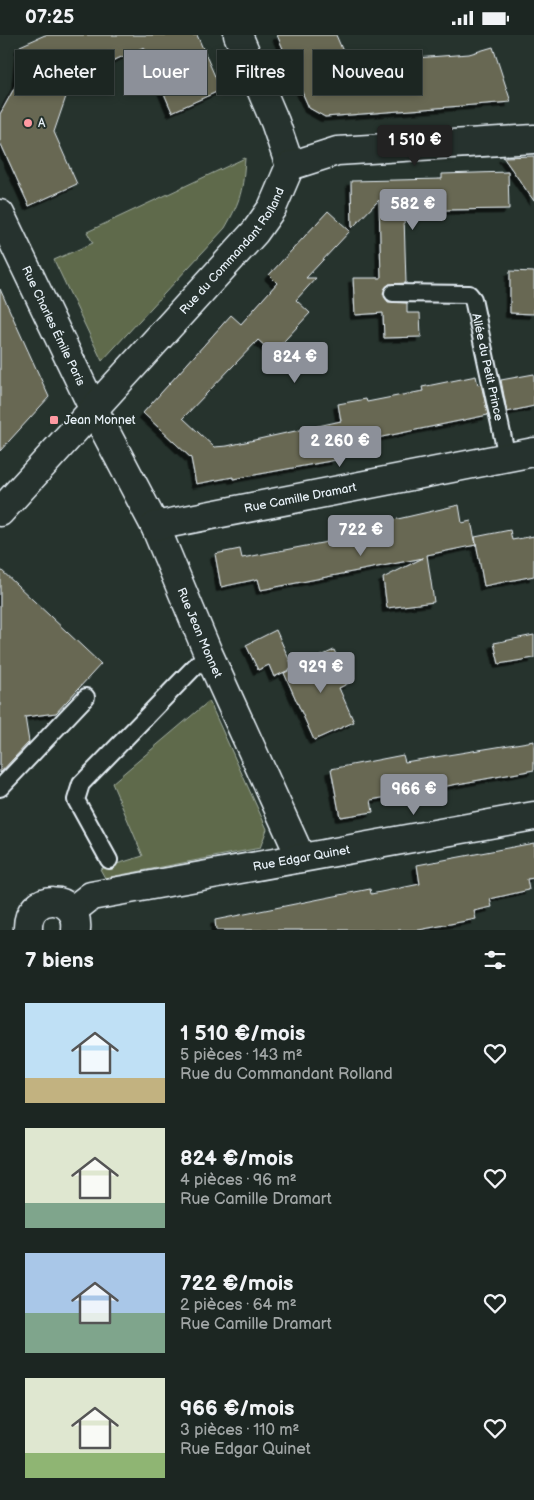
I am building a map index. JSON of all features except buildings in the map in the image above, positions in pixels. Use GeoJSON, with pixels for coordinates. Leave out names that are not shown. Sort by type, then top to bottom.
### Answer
{"type":"FeatureCollection","features":[{"type":"Feature","properties":{"kind":"street"},"geometry":{"type":"LineString","coordinates":[[238,35],[275,122],[290,166],[337,151],[534,139]]}},
{"type":"Feature","properties":{"kind":"street","name":"Rue du Commandant Rolland"},"geometry":{"type":"LineString","coordinates":[[0,512],[255,233],[272,209],[290,166]]}},
{"type":"Feature","properties":{"kind":"street","name":"Rue Charles Émile Paris"},"geometry":{"type":"LineString","coordinates":[[0,214],[94,410]]}},
{"type":"Feature","properties":{"kind":"street","name":"Rue Jean Monnet"},"geometry":{"type":"LineString","coordinates":[[94,410],[155,526],[208,653],[301,858]]}},
{"type":"Feature","properties":{"kind":"street","name":"Rue Camille Dramart"},"geometry":{"type":"LineString","coordinates":[[155,526],[534,452]]}},
{"type":"Feature","properties":{"kind":"street","name":"Rue Edgar Quinet"},"geometry":{"type":"LineString","coordinates":[[28,930],[31,912],[46,901],[65,904],[74,920],[91,896],[534,815]]}},
{"type":"Feature","properties":{"kind":"lane","name":"Allée du Petit Prince"},"geometry":{"type":"LineString","coordinates":[[393,293],[469,294],[473,299],[507,457]]}},
{"type":"Feature","properties":{"kind":"lane"},"geometry":{"type":"LineString","coordinates":[[109,860],[76,801],[80,784],[208,653]]}},
{"type":"Feature","properties":{"kind":"lane"},"geometry":{"type":"LineString","coordinates":[[0,788],[86,697]]}},
{"type":"Feature","properties":{"kind":"green space"},"geometry":{"type":"Polygon","coordinates":[[[245,158],[240,195],[235,210],[225,228],[102,361],[54,260],[93,243],[87,232],[245,158]]]}},
{"type":"Feature","properties":{"kind":"green space"},"geometry":{"type":"Polygon","coordinates":[[[209,701],[267,829],[260,848],[105,878],[100,869],[143,856],[112,783],[209,701]]]}},
{"type":"Feature","properties":{"kind":"place","name":"A"},"geometry":{"type":"Point","coordinates":[28,123]}},
{"type":"Feature","properties":{"kind":"place","name":"Jean Monnet"},"geometry":{"type":"Point","coordinates":[54,420]}}]}
